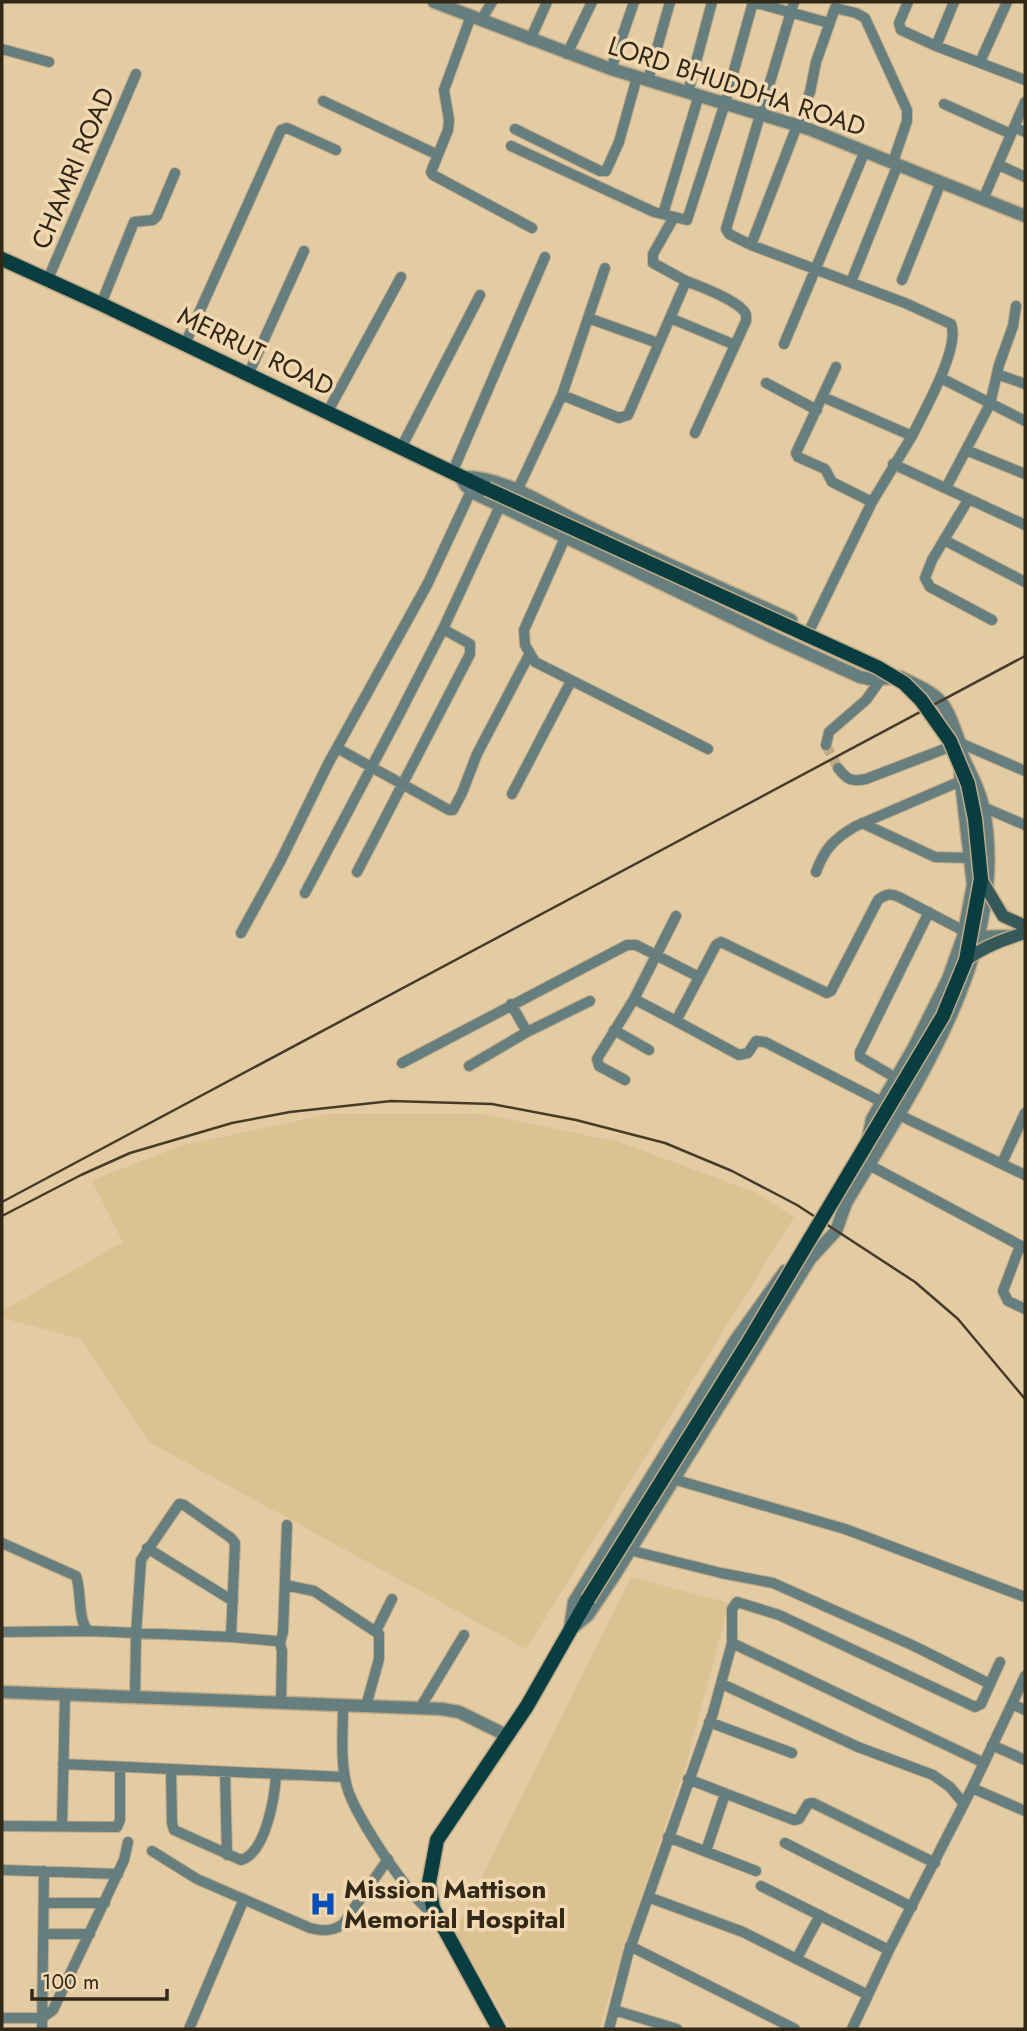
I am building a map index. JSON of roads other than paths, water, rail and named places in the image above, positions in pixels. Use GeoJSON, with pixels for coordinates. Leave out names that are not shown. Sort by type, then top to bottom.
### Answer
{"type":"FeatureCollection","features":[{"type":"Feature","properties":{"kind":"main road","name":"MERRUT ROAD"},"geometry":{"type":"LineString","coordinates":[[2,259],[456,475],[877,667],[904,684],[926,705],[950,741],[968,784],[978,839],[981,879],[966,960],[936,1028],[749,1341],[569,1632],[552,1667],[437,1840],[429,1883],[433,1908],[499,2029]]}},
{"type":"Feature","properties":{"kind":"main road"},"geometry":{"type":"LineString","coordinates":[[981,879],[1003,916],[1025,925]]}},
{"type":"Feature","properties":{"kind":"main road"},"geometry":{"type":"LineString","coordinates":[[966,960],[998,943],[1025,935]]}},
{"type":"Feature","properties":{"kind":"street","name":"LORD BHUDDHA ROAD"},"geometry":{"type":"LineString","coordinates":[[434,2],[611,69],[796,125],[984,197],[1025,216]]}},
{"type":"Feature","properties":{"kind":"street"},"geometry":{"type":"LineString","coordinates":[[492,2],[476,18],[444,90],[448,130],[432,168],[433,175],[532,228]]}},
{"type":"Feature","properties":{"kind":"street"},"geometry":{"type":"LineString","coordinates":[[530,40],[547,2]]}},
{"type":"Feature","properties":{"kind":"street"},"geometry":{"type":"LineString","coordinates":[[567,54],[592,2]]}},
{"type":"Feature","properties":{"kind":"street"},"geometry":{"type":"LineString","coordinates":[[611,69],[634,2]]}},
{"type":"Feature","properties":{"kind":"street"},"geometry":{"type":"LineString","coordinates":[[515,129],[600,171],[607,170],[670,2]]}},
{"type":"Feature","properties":{"kind":"street"},"geometry":{"type":"LineString","coordinates":[[663,214],[712,2]]}},
{"type":"Feature","properties":{"kind":"street"},"geometry":{"type":"LineString","coordinates":[[511,146],[663,214],[688,219],[725,103],[753,2],[829,23]]}},
{"type":"Feature","properties":{"kind":"street"},"geometry":{"type":"LineString","coordinates":[[794,2],[726,229],[729,234],[751,244],[951,324],[954,335],[941,377],[912,436],[872,502],[810,629]]}},
{"type":"Feature","properties":{"kind":"street"},"geometry":{"type":"LineString","coordinates":[[908,2],[899,23],[901,30],[1025,80]]}},
{"type":"Feature","properties":{"kind":"street"},"geometry":{"type":"LineString","coordinates":[[936,46],[954,2]]}},
{"type":"Feature","properties":{"kind":"street"},"geometry":{"type":"LineString","coordinates":[[980,62],[1007,2]]}},
{"type":"Feature","properties":{"kind":"street"},"geometry":{"type":"LineString","coordinates":[[751,244],[810,92],[816,62],[835,8],[861,15],[891,73],[907,115],[896,163],[850,282]]}},
{"type":"Feature","properties":{"kind":"street"},"geometry":{"type":"LineString","coordinates":[[2,49],[49,62]]}},
{"type":"Feature","properties":{"kind":"street","name":"CHAMRI ROAD"},"geometry":{"type":"LineString","coordinates":[[48,279],[136,74]]}},
{"type":"Feature","properties":{"kind":"street"},"geometry":{"type":"LineString","coordinates":[[323,101],[438,155]]}},
{"type":"Feature","properties":{"kind":"street"},"geometry":{"type":"LineString","coordinates":[[984,197],[1025,102]]}},
{"type":"Feature","properties":{"kind":"street"},"geometry":{"type":"LineString","coordinates":[[944,104],[1013,131],[1025,132]]}},
{"type":"Feature","properties":{"kind":"street"},"geometry":{"type":"LineString","coordinates":[[185,344],[281,130],[286,128],[336,150]]}},
{"type":"Feature","properties":{"kind":"street"},"geometry":{"type":"LineString","coordinates":[[785,344],[865,151]]}},
{"type":"Feature","properties":{"kind":"street"},"geometry":{"type":"LineString","coordinates":[[999,165],[1025,177]]}},
{"type":"Feature","properties":{"kind":"street"},"geometry":{"type":"LineString","coordinates":[[598,186],[600,171]]}},
{"type":"Feature","properties":{"kind":"street"},"geometry":{"type":"LineString","coordinates":[[101,304],[134,222],[153,220],[157,216],[175,173]]}},
{"type":"Feature","properties":{"kind":"street"},"geometry":{"type":"LineString","coordinates":[[902,281],[941,182]]}},
{"type":"Feature","properties":{"kind":"street"},"geometry":{"type":"LineString","coordinates":[[674,217],[653,254],[653,263],[743,310],[746,321],[695,433]]}},
{"type":"Feature","properties":{"kind":"street"},"geometry":{"type":"LineString","coordinates":[[248,374],[304,251]]}},
{"type":"Feature","properties":{"kind":"street"},"geometry":{"type":"LineString","coordinates":[[456,475],[544,257]]}},
{"type":"Feature","properties":{"kind":"street"},"geometry":{"type":"LineString","coordinates":[[517,491],[562,395],[605,268]]}},
{"type":"Feature","properties":{"kind":"street"},"geometry":{"type":"LineString","coordinates":[[327,413],[401,277]]}},
{"type":"Feature","properties":{"kind":"street"},"geometry":{"type":"LineString","coordinates":[[562,395],[619,418],[628,415],[686,281]]}},
{"type":"Feature","properties":{"kind":"street"},"geometry":{"type":"LineString","coordinates":[[401,448],[480,295]]}},
{"type":"Feature","properties":{"kind":"street"},"geometry":{"type":"LineString","coordinates":[[946,488],[990,404],[996,374],[1013,326],[1016,306]]}},
{"type":"Feature","properties":{"kind":"street"},"geometry":{"type":"LineString","coordinates":[[588,318],[658,343]]}},
{"type":"Feature","properties":{"kind":"street"},"geometry":{"type":"LineString","coordinates":[[670,318],[735,345]]}},
{"type":"Feature","properties":{"kind":"street"},"geometry":{"type":"LineString","coordinates":[[836,367],[796,450],[797,455],[825,469],[832,482],[872,502]]}},
{"type":"Feature","properties":{"kind":"street"},"geometry":{"type":"LineString","coordinates":[[996,374],[1025,384]]}},
{"type":"Feature","properties":{"kind":"street"},"geometry":{"type":"LineString","coordinates":[[941,377],[1025,421]]}},
{"type":"Feature","properties":{"kind":"street"},"geometry":{"type":"LineString","coordinates":[[766,383],[817,410]]}},
{"type":"Feature","properties":{"kind":"street"},"geometry":{"type":"LineString","coordinates":[[823,397],[912,436]]}},
{"type":"Feature","properties":{"kind":"street"},"geometry":{"type":"LineString","coordinates":[[966,450],[1025,474]]}},
{"type":"Feature","properties":{"kind":"street"},"geometry":{"type":"LineString","coordinates":[[893,464],[1025,525]]}},
{"type":"Feature","properties":{"kind":"street"},"geometry":{"type":"LineString","coordinates":[[456,475],[471,491],[500,506],[772,637],[860,677],[902,678]]}},
{"type":"Feature","properties":{"kind":"street"},"geometry":{"type":"LineString","coordinates":[[456,475],[479,476],[517,491],[810,629],[934,693],[941,701],[940,699],[961,749],[975,777],[983,807],[988,852],[988,883],[979,936],[960,995],[846,1203],[836,1231],[810,1259],[588,1615],[569,1632]]}},
{"type":"Feature","properties":{"kind":"street"},"geometry":{"type":"LineString","coordinates":[[241,933],[337,748],[428,583],[471,491]]}},
{"type":"Feature","properties":{"kind":"street"},"geometry":{"type":"LineString","coordinates":[[968,500],[925,573],[926,583],[992,620]]}},
{"type":"Feature","properties":{"kind":"street"},"geometry":{"type":"LineString","coordinates":[[305,893],[443,629],[500,506]]}},
{"type":"Feature","properties":{"kind":"street"},"geometry":{"type":"LineString","coordinates":[[565,538],[524,630],[523,637],[529,655],[535,662],[571,681],[708,749]]}},
{"type":"Feature","properties":{"kind":"street"},"geometry":{"type":"LineString","coordinates":[[944,540],[1025,582]]}},
{"type":"Feature","properties":{"kind":"street"},"geometry":{"type":"LineString","coordinates":[[357,872],[470,653],[470,644],[443,629]]}},
{"type":"Feature","properties":{"kind":"street"},"geometry":{"type":"LineString","coordinates":[[337,748],[403,786],[453,810],[477,754],[529,655]]}},
{"type":"Feature","properties":{"kind":"street"},"geometry":{"type":"LineString","coordinates":[[826,746],[829,732],[866,700],[881,679]]}},
{"type":"Feature","properties":{"kind":"street"},"geometry":{"type":"LineString","coordinates":[[512,794],[571,681]]}},
{"type":"Feature","properties":{"kind":"street"},"geometry":{"type":"LineString","coordinates":[[869,1164],[866,1138],[868,1128],[948,979],[963,934],[973,885],[961,780],[961,749]]}},
{"type":"Feature","properties":{"kind":"street"},"geometry":{"type":"LineString","coordinates":[[838,768],[853,782],[961,749],[1025,771]]}},
{"type":"Feature","properties":{"kind":"street"},"geometry":{"type":"LineString","coordinates":[[816,872],[820,860],[834,840],[862,823],[961,780]]}},
{"type":"Feature","properties":{"kind":"street"},"geometry":{"type":"LineString","coordinates":[[983,807],[1025,825]]}},
{"type":"Feature","properties":{"kind":"street"},"geometry":{"type":"LineString","coordinates":[[862,823],[934,857],[971,858]]}},
{"type":"Feature","properties":{"kind":"street"},"geometry":{"type":"LineString","coordinates":[[676,1021],[716,945],[725,943],[827,993],[831,991],[877,900],[891,894],[929,912],[963,934],[1025,935]]}},
{"type":"Feature","properties":{"kind":"street"},"geometry":{"type":"LineString","coordinates":[[968,908],[1025,925]]}},
{"type":"Feature","properties":{"kind":"street"},"geometry":{"type":"LineString","coordinates":[[896,1078],[867,1063],[860,1057],[860,1052],[929,912]]}},
{"type":"Feature","properties":{"kind":"street"},"geometry":{"type":"LineString","coordinates":[[625,1080],[598,1066],[599,1054],[634,999],[676,916]]}},
{"type":"Feature","properties":{"kind":"street"},"geometry":{"type":"LineString","coordinates":[[402,1063],[627,945],[636,944],[699,977]]}},
{"type":"Feature","properties":{"kind":"street"},"geometry":{"type":"LineString","coordinates":[[634,999],[739,1055],[748,1053],[756,1041],[765,1042],[882,1101]]}},
{"type":"Feature","properties":{"kind":"street"},"geometry":{"type":"LineString","coordinates":[[469,1066],[527,1032],[590,1001]]}},
{"type":"Feature","properties":{"kind":"street"},"geometry":{"type":"LineString","coordinates":[[512,1004],[527,1032]]}},
{"type":"Feature","properties":{"kind":"street"},"geometry":{"type":"LineString","coordinates":[[614,1030],[649,1050]]}},
{"type":"Feature","properties":{"kind":"street"},"geometry":{"type":"LineString","coordinates":[[1002,1163],[1025,1113]]}},
{"type":"Feature","properties":{"kind":"street"},"geometry":{"type":"LineString","coordinates":[[897,1114],[1025,1175]]}},
{"type":"Feature","properties":{"kind":"street"},"geometry":{"type":"LineString","coordinates":[[869,1164],[1023,1247],[1003,1291],[1008,1301],[1025,1309]]}},
{"type":"Feature","properties":{"kind":"street"},"geometry":{"type":"LineString","coordinates":[[569,1632],[574,1602],[735,1341],[786,1269],[801,1260],[810,1259]]}},
{"type":"Feature","properties":{"kind":"street"},"geometry":{"type":"LineString","coordinates":[[673,1479],[845,1529],[1025,1597]]}},
{"type":"Feature","properties":{"kind":"street"},"geometry":{"type":"LineString","coordinates":[[135,1697],[141,1560],[174,1507],[179,1504],[231,1538],[234,1543],[230,1636]]}},
{"type":"Feature","properties":{"kind":"street"},"geometry":{"type":"LineString","coordinates":[[281,1703],[280,1643],[283,1632],[287,1525]]}},
{"type":"Feature","properties":{"kind":"street"},"geometry":{"type":"LineString","coordinates":[[2,1543],[76,1576],[83,1625],[89,1631]]}},
{"type":"Feature","properties":{"kind":"street"},"geometry":{"type":"LineString","coordinates":[[147,1548],[233,1601]]}},
{"type":"Feature","properties":{"kind":"street"},"geometry":{"type":"LineString","coordinates":[[629,1550],[773,1583],[914,1646],[990,1684]]}},
{"type":"Feature","properties":{"kind":"street"},"geometry":{"type":"LineString","coordinates":[[285,1585],[314,1591],[376,1630],[380,1638],[380,1651],[366,1706]]}},
{"type":"Feature","properties":{"kind":"street"},"geometry":{"type":"LineString","coordinates":[[376,1630],[392,1599]]}},
{"type":"Feature","properties":{"kind":"street"},"geometry":{"type":"LineString","coordinates":[[609,2029],[630,1946],[722,1684],[732,1643],[732,1609],[737,1602],[779,1615],[975,1707],[981,1704],[1000,1662]]}},
{"type":"Feature","properties":{"kind":"street"},"geometry":{"type":"LineString","coordinates":[[2,1632],[89,1631],[230,1636],[280,1643]]}},
{"type":"Feature","properties":{"kind":"street"},"geometry":{"type":"LineString","coordinates":[[420,1708],[464,1634]]}},
{"type":"Feature","properties":{"kind":"street"},"geometry":{"type":"LineString","coordinates":[[732,1643],[984,1763]]}},
{"type":"Feature","properties":{"kind":"street"},"geometry":{"type":"LineString","coordinates":[[852,2029],[1025,1676]]}},
{"type":"Feature","properties":{"kind":"street"},"geometry":{"type":"LineString","coordinates":[[722,1684],[858,1747],[933,1775],[950,1787],[964,1804]]}},
{"type":"Feature","properties":{"kind":"street"},"geometry":{"type":"LineString","coordinates":[[2,1692],[420,1708],[459,1712],[506,1735]]}},
{"type":"Feature","properties":{"kind":"street"},"geometry":{"type":"LineString","coordinates":[[62,1827],[65,1695]]}},
{"type":"Feature","properties":{"kind":"street"},"geometry":{"type":"LineString","coordinates":[[1012,1704],[1025,1710]]}},
{"type":"Feature","properties":{"kind":"street"},"geometry":{"type":"LineString","coordinates":[[343,1706],[344,1777],[353,1802],[419,1904],[438,1918]]}},
{"type":"Feature","properties":{"kind":"street"},"geometry":{"type":"LineString","coordinates":[[709,1722],[792,1753]]}},
{"type":"Feature","properties":{"kind":"street"},"geometry":{"type":"LineString","coordinates":[[992,1745],[1025,1759]]}},
{"type":"Feature","properties":{"kind":"street"},"geometry":{"type":"LineString","coordinates":[[63,1764],[344,1777]]}},
{"type":"Feature","properties":{"kind":"street"},"geometry":{"type":"LineString","coordinates":[[2,1826],[117,1826],[120,1819],[120,1767]]}},
{"type":"Feature","properties":{"kind":"street"},"geometry":{"type":"LineString","coordinates":[[171,1770],[174,1830],[241,1860],[251,1854],[271,1814],[276,1774]]}},
{"type":"Feature","properties":{"kind":"street"},"geometry":{"type":"LineString","coordinates":[[225,1772],[228,1855]]}},
{"type":"Feature","properties":{"kind":"street"},"geometry":{"type":"LineString","coordinates":[[688,1779],[794,1820],[799,1819],[808,1804],[813,1803],[935,1863]]}},
{"type":"Feature","properties":{"kind":"street"},"geometry":{"type":"LineString","coordinates":[[972,1788],[1025,1811]]}},
{"type":"Feature","properties":{"kind":"street"},"geometry":{"type":"LineString","coordinates":[[706,1851],[725,1794]]}},
{"type":"Feature","properties":{"kind":"street"},"geometry":{"type":"LineString","coordinates":[[668,1837],[756,1871]]}},
{"type":"Feature","properties":{"kind":"street"},"geometry":{"type":"LineString","coordinates":[[2,2018],[42,2018],[53,2010],[118,1874],[128,1842]]}},
{"type":"Feature","properties":{"kind":"street"},"geometry":{"type":"LineString","coordinates":[[785,1843],[912,1907]]}},
{"type":"Feature","properties":{"kind":"street"},"geometry":{"type":"LineString","coordinates":[[152,1851],[186,1874],[322,1931],[343,1924],[388,1859]]}},
{"type":"Feature","properties":{"kind":"street"},"geometry":{"type":"LineString","coordinates":[[2,1870],[118,1874]]}},
{"type":"Feature","properties":{"kind":"street"},"geometry":{"type":"LineString","coordinates":[[42,2029],[44,1871]]}},
{"type":"Feature","properties":{"kind":"street"},"geometry":{"type":"LineString","coordinates":[[761,1886],[890,1950]]}},
{"type":"Feature","properties":{"kind":"street"},"geometry":{"type":"LineString","coordinates":[[648,1897],[743,1932],[868,1995]]}},
{"type":"Feature","properties":{"kind":"street"},"geometry":{"type":"LineString","coordinates":[[189,2029],[244,1899]]}},
{"type":"Feature","properties":{"kind":"street"},"geometry":{"type":"LineString","coordinates":[[44,1903],[105,1903]]}},
{"type":"Feature","properties":{"kind":"street"},"geometry":{"type":"LineString","coordinates":[[797,1958],[820,1915]]}},
{"type":"Feature","properties":{"kind":"street"},"geometry":{"type":"LineString","coordinates":[[44,1934],[90,1934]]}},
{"type":"Feature","properties":{"kind":"street"},"geometry":{"type":"LineString","coordinates":[[630,1946],[795,2029]]}},
{"type":"Feature","properties":{"kind":"street"},"geometry":{"type":"LineString","coordinates":[[614,2010],[677,2029]]}},
{"type":"Feature","properties":{"kind":"tunnel"},"geometry":{"type":"LineString","coordinates":[[826,745],[838,768]]}},
{"type":"Feature","properties":{"kind":"railway"},"geometry":{"type":"LineString","coordinates":[[2,1202],[1025,656]]}},
{"type":"Feature","properties":{"kind":"railway"},"geometry":{"type":"LineString","coordinates":[[2,1216],[130,1153],[232,1123],[290,1112],[391,1101],[492,1104],[576,1120],[665,1143],[732,1171],[797,1205],[915,1282],[958,1319],[1025,1399]]}},
{"type":"Feature","properties":{"kind":"place","name":"Mission Mattison Memorial Hospital"},"geometry":{"type":"Point","coordinates":[323,1904]}}]}
